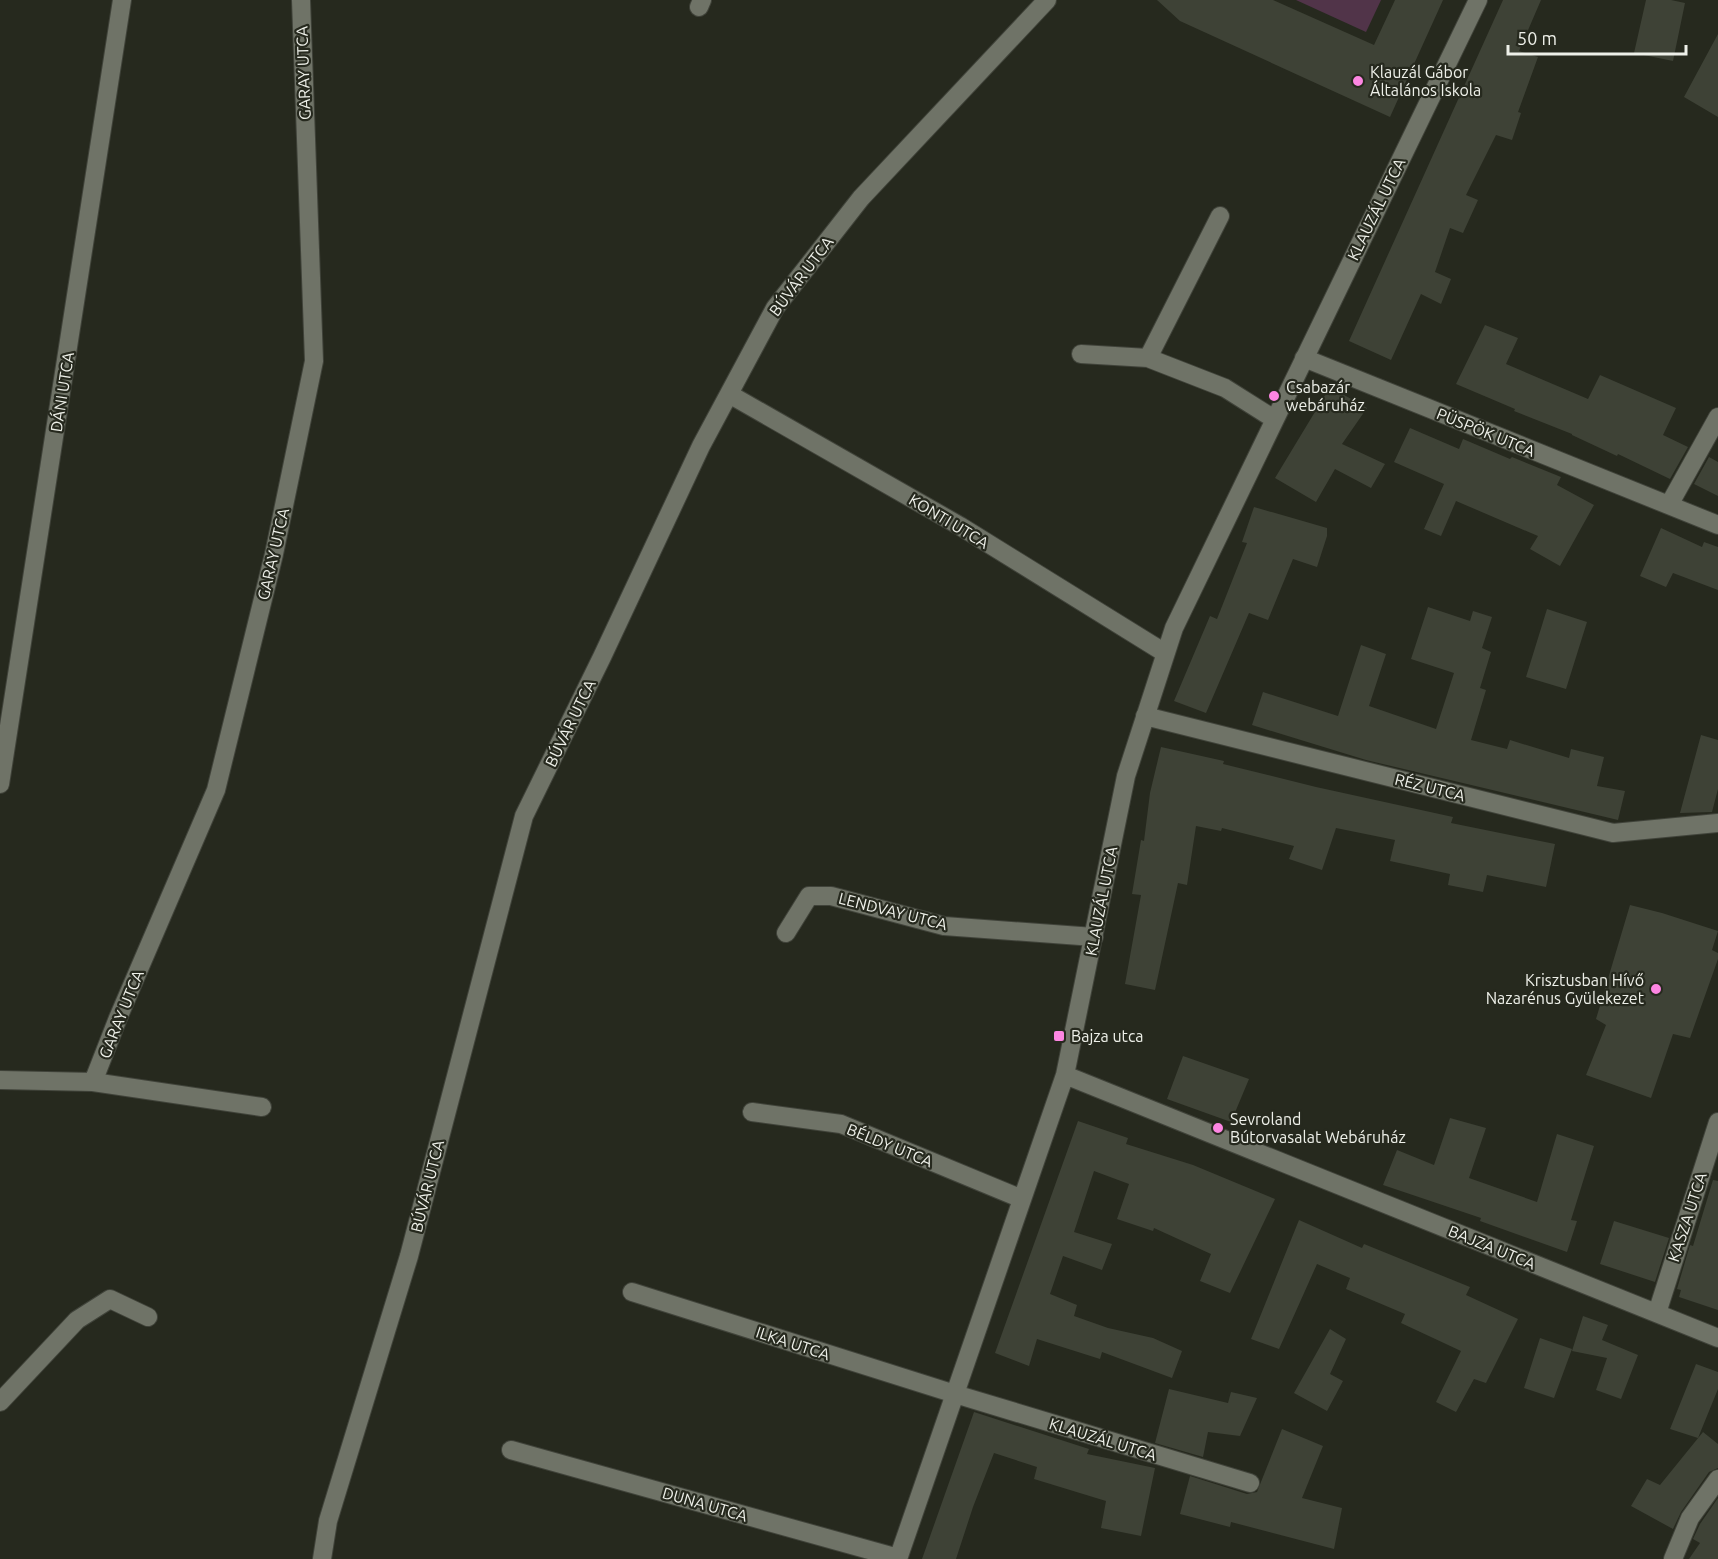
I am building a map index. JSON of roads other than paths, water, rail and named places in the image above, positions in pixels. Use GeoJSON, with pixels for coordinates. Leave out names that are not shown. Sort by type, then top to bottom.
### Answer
{"type":"FeatureCollection","features":[{"type":"Feature","properties":{"kind":"street","name":"DÁNI UTCA"},"geometry":{"type":"LineString","coordinates":[[0,784],[122,0]]}},
{"type":"Feature","properties":{"kind":"street","name":"GARAY UTCA"},"geometry":{"type":"LineString","coordinates":[[93,1082],[216,789],[274,554],[307,399],[314,361],[301,0]]}},
{"type":"Feature","properties":{"kind":"street","name":"BÚVÁR UTCA"},"geometry":{"type":"LineString","coordinates":[[322,1559],[328,1521],[409,1256],[524,816],[701,447],[775,308],[861,198],[1047,0]]}},
{"type":"Feature","properties":{"kind":"street","name":"KLAUZÁL UTCA"},"geometry":{"type":"LineString","coordinates":[[898,1559],[1065,1075],[1126,776],[1174,628],[1478,0]]}},
{"type":"Feature","properties":{"kind":"street"},"geometry":{"type":"LineString","coordinates":[[1148,358],[1220,216]]}},
{"type":"Feature","properties":{"kind":"street"},"geometry":{"type":"LineString","coordinates":[[1081,354],[1148,358],[1225,388],[1275,419]]}},
{"type":"Feature","properties":{"kind":"street","name":"PÜSPÖK UTCA"},"geometry":{"type":"LineString","coordinates":[[1304,358],[1718,525]]}},
{"type":"Feature","properties":{"kind":"street","name":"KONTI UTCA"},"geometry":{"type":"LineString","coordinates":[[729,393],[960,526],[1166,653]]}},
{"type":"Feature","properties":{"kind":"street"},"geometry":{"type":"LineString","coordinates":[[1669,505],[1718,417]]}},
{"type":"Feature","properties":{"kind":"street","name":"RÉZ UTCA"},"geometry":{"type":"LineString","coordinates":[[1145,716],[1613,833],[1718,823]]}},
{"type":"Feature","properties":{"kind":"street","name":"LENDVAY UTCA"},"geometry":{"type":"LineString","coordinates":[[786,933],[809,896],[831,896],[944,926],[1094,937]]}},
{"type":"Feature","properties":{"kind":"street","name":"BAJZA UTCA"},"geometry":{"type":"LineString","coordinates":[[1065,1075],[1718,1338]]}},
{"type":"Feature","properties":{"kind":"street","name":"GARAY UTCA"},"geometry":{"type":"LineString","coordinates":[[0,1080],[93,1082],[262,1107]]}},
{"type":"Feature","properties":{"kind":"street","name":"BÉLDY UTCA"},"geometry":{"type":"LineString","coordinates":[[752,1112],[841,1124],[1022,1199]]}},
{"type":"Feature","properties":{"kind":"street","name":"KASZA UTCA"},"geometry":{"type":"LineString","coordinates":[[1657,1313],[1718,1122]]}},
{"type":"Feature","properties":{"kind":"street","name":"ILKA UTCA"},"geometry":{"type":"LineString","coordinates":[[632,1292],[955,1394]]}},
{"type":"Feature","properties":{"kind":"street"},"geometry":{"type":"LineString","coordinates":[[0,1402],[77,1320],[110,1299],[148,1317]]}},
{"type":"Feature","properties":{"kind":"street","name":"KLAUZÁL UTCA"},"geometry":{"type":"LineString","coordinates":[[955,1394],[1250,1483]]}},
{"type":"Feature","properties":{"kind":"street","name":"DUNA UTCA"},"geometry":{"type":"LineString","coordinates":[[511,1450],[898,1559]]}},
{"type":"Feature","properties":{"kind":"street"},"geometry":{"type":"LineString","coordinates":[[1673,1559],[1690,1518],[1718,1479]]}},
{"type":"Feature","properties":{"kind":"place","name":"Klauzál Gábor Általános Iskola"},"geometry":{"type":"Point","coordinates":[1358,81]}},
{"type":"Feature","properties":{"kind":"place","name":"Csabazár webáruház"},"geometry":{"type":"Point","coordinates":[1274,396]}},
{"type":"Feature","properties":{"kind":"place","name":"Krisztusban Hívő Nazarénus Gyülekezet"},"geometry":{"type":"Point","coordinates":[1656,989]}},
{"type":"Feature","properties":{"kind":"place","name":"Bajza utca"},"geometry":{"type":"Point","coordinates":[1059,1036]}},
{"type":"Feature","properties":{"kind":"place","name":"Sevroland Bútorvasalat Webáruház"},"geometry":{"type":"Point","coordinates":[1218,1128]}}]}
